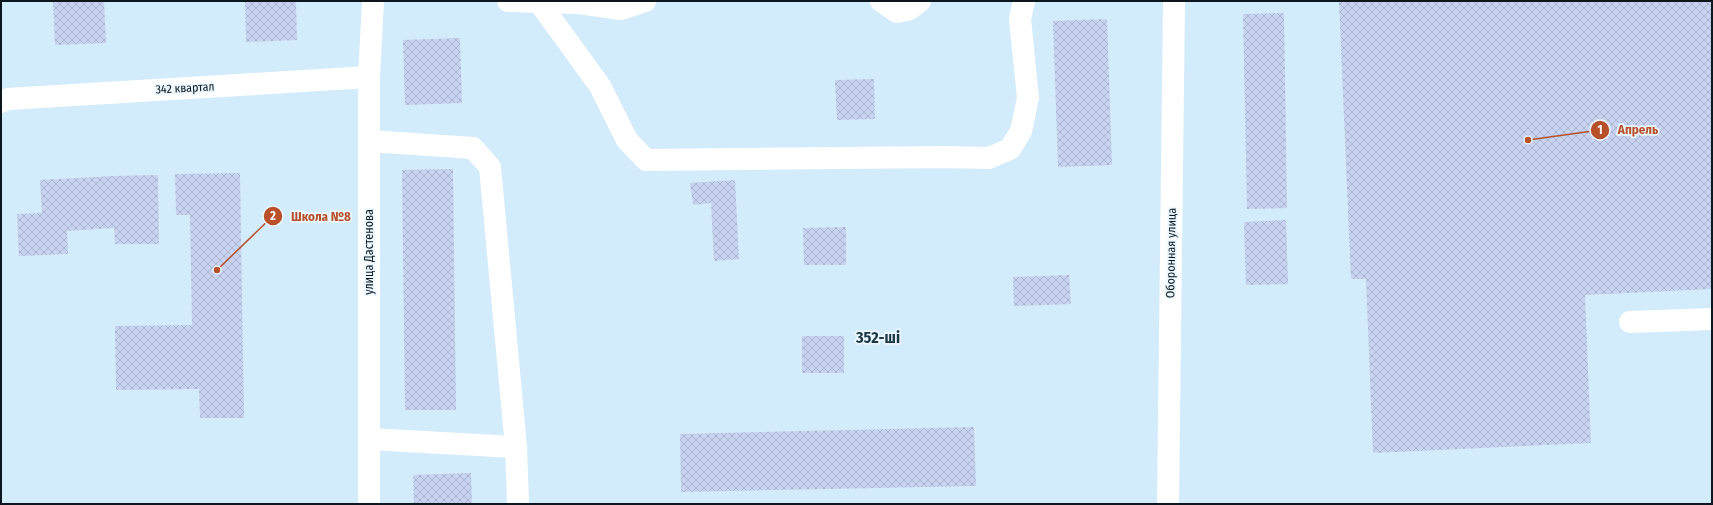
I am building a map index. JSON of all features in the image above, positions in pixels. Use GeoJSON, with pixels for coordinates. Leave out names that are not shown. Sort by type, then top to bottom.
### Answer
{"type":"FeatureCollection","features":[{"type":"Feature","properties":{"kind":"street","name":"улица Дастенова"},"geometry":{"type":"LineString","coordinates":[[369,504],[369,77],[373,1]]}},
{"type":"Feature","properties":{"kind":"street"},"geometry":{"type":"LineString","coordinates":[[508,1],[578,3],[621,9],[644,1]]}},
{"type":"Feature","properties":{"kind":"street"},"geometry":{"type":"LineString","coordinates":[[881,1],[897,12],[910,9],[920,1]]}},
{"type":"Feature","properties":{"kind":"street"},"geometry":{"type":"LineString","coordinates":[[539,2],[600,86],[628,140],[646,160],[694,161],[945,157],[988,158],[1010,150],[1021,131],[1028,98],[1020,19],[1024,1]]}},
{"type":"Feature","properties":{"kind":"street","name":"Оборонная улица"},"geometry":{"type":"LineString","coordinates":[[1168,504],[1174,1]]}},
{"type":"Feature","properties":{"kind":"street","name":"342 квартал"},"geometry":{"type":"LineString","coordinates":[[1,102],[8,99],[369,77]]}},
{"type":"Feature","properties":{"kind":"street"},"geometry":{"type":"LineString","coordinates":[[369,141],[473,148],[490,167],[516,447],[518,504]]}},
{"type":"Feature","properties":{"kind":"street"},"geometry":{"type":"LineString","coordinates":[[1630,322],[1712,319]]}},
{"type":"Feature","properties":{"kind":"street"},"geometry":{"type":"LineString","coordinates":[[369,438],[516,447]]}},
{"type":"Feature","properties":{"kind":"building"},"geometry":{"type":"Polygon","coordinates":[[[53,1],[104,1],[106,43],[55,45],[53,1]]]}},
{"type":"Feature","properties":{"kind":"building"},"geometry":{"type":"Polygon","coordinates":[[[245,1],[296,1],[297,40],[246,42],[245,1]]]}},
{"type":"Feature","properties":{"kind":"building"},"geometry":{"type":"Polygon","coordinates":[[[1339,1],[1712,1],[1712,289],[1585,295],[1591,443],[1373,453],[1366,279],[1351,279],[1339,1]]]}},
{"type":"Feature","properties":{"kind":"building"},"geometry":{"type":"Polygon","coordinates":[[[1284,13],[1287,208],[1247,209],[1243,14],[1284,13]]]}},
{"type":"Feature","properties":{"kind":"building"},"geometry":{"type":"Polygon","coordinates":[[[1107,19],[1112,165],[1058,167],[1053,21],[1107,19]]]}},
{"type":"Feature","properties":{"kind":"building"},"geometry":{"type":"Polygon","coordinates":[[[460,38],[462,103],[405,105],[403,40],[460,38]]]}},
{"type":"Feature","properties":{"kind":"building"},"geometry":{"type":"Polygon","coordinates":[[[874,79],[875,119],[837,120],[835,80],[874,79]]]}},
{"type":"Feature","properties":{"kind":"building"},"geometry":{"type":"Polygon","coordinates":[[[453,169],[456,410],[405,410],[402,170],[453,169]]]}},
{"type":"Feature","properties":{"kind":"building"},"geometry":{"type":"Polygon","coordinates":[[[240,173],[244,418],[200,418],[199,389],[116,390],[115,326],[192,325],[190,215],[176,215],[175,174],[240,173]]]}},
{"type":"Feature","properties":{"kind":"building"},"geometry":{"type":"Polygon","coordinates":[[[158,175],[159,244],[115,244],[114,228],[67,231],[68,254],[19,256],[17,214],[42,213],[40,180],[158,175]]]}},
{"type":"Feature","properties":{"kind":"building"},"geometry":{"type":"Polygon","coordinates":[[[735,180],[739,259],[714,261],[711,203],[693,205],[690,183],[735,180]]]}},
{"type":"Feature","properties":{"kind":"building"},"geometry":{"type":"Polygon","coordinates":[[[1286,220],[1288,284],[1246,285],[1244,222],[1286,220]]]}},
{"type":"Feature","properties":{"kind":"building"},"geometry":{"type":"Polygon","coordinates":[[[846,227],[846,265],[804,265],[803,228],[846,227]]]}},
{"type":"Feature","properties":{"kind":"building"},"geometry":{"type":"Polygon","coordinates":[[[1069,275],[1071,304],[1014,306],[1013,277],[1069,275]]]}},
{"type":"Feature","properties":{"kind":"building"},"geometry":{"type":"Polygon","coordinates":[[[802,336],[844,336],[844,373],[802,373],[802,336]]]}},
{"type":"Feature","properties":{"kind":"building"},"geometry":{"type":"Polygon","coordinates":[[[974,427],[976,486],[681,492],[680,434],[974,427]]]}},
{"type":"Feature","properties":{"kind":"building"},"geometry":{"type":"Polygon","coordinates":[[[471,473],[472,504],[414,504],[413,475],[471,473]]]}},
{"type":"Feature","properties":{"kind":"place","name":"Апрель"},"geometry":{"type":"Point","coordinates":[1528,140]}},
{"type":"Feature","properties":{"kind":"place","name":"Школа №8"},"geometry":{"type":"Point","coordinates":[217,270]}},
{"type":"Feature","properties":{"kind":"district","name":"352-ші"},"geometry":{"type":"Point","coordinates":[878,337]}}]}
